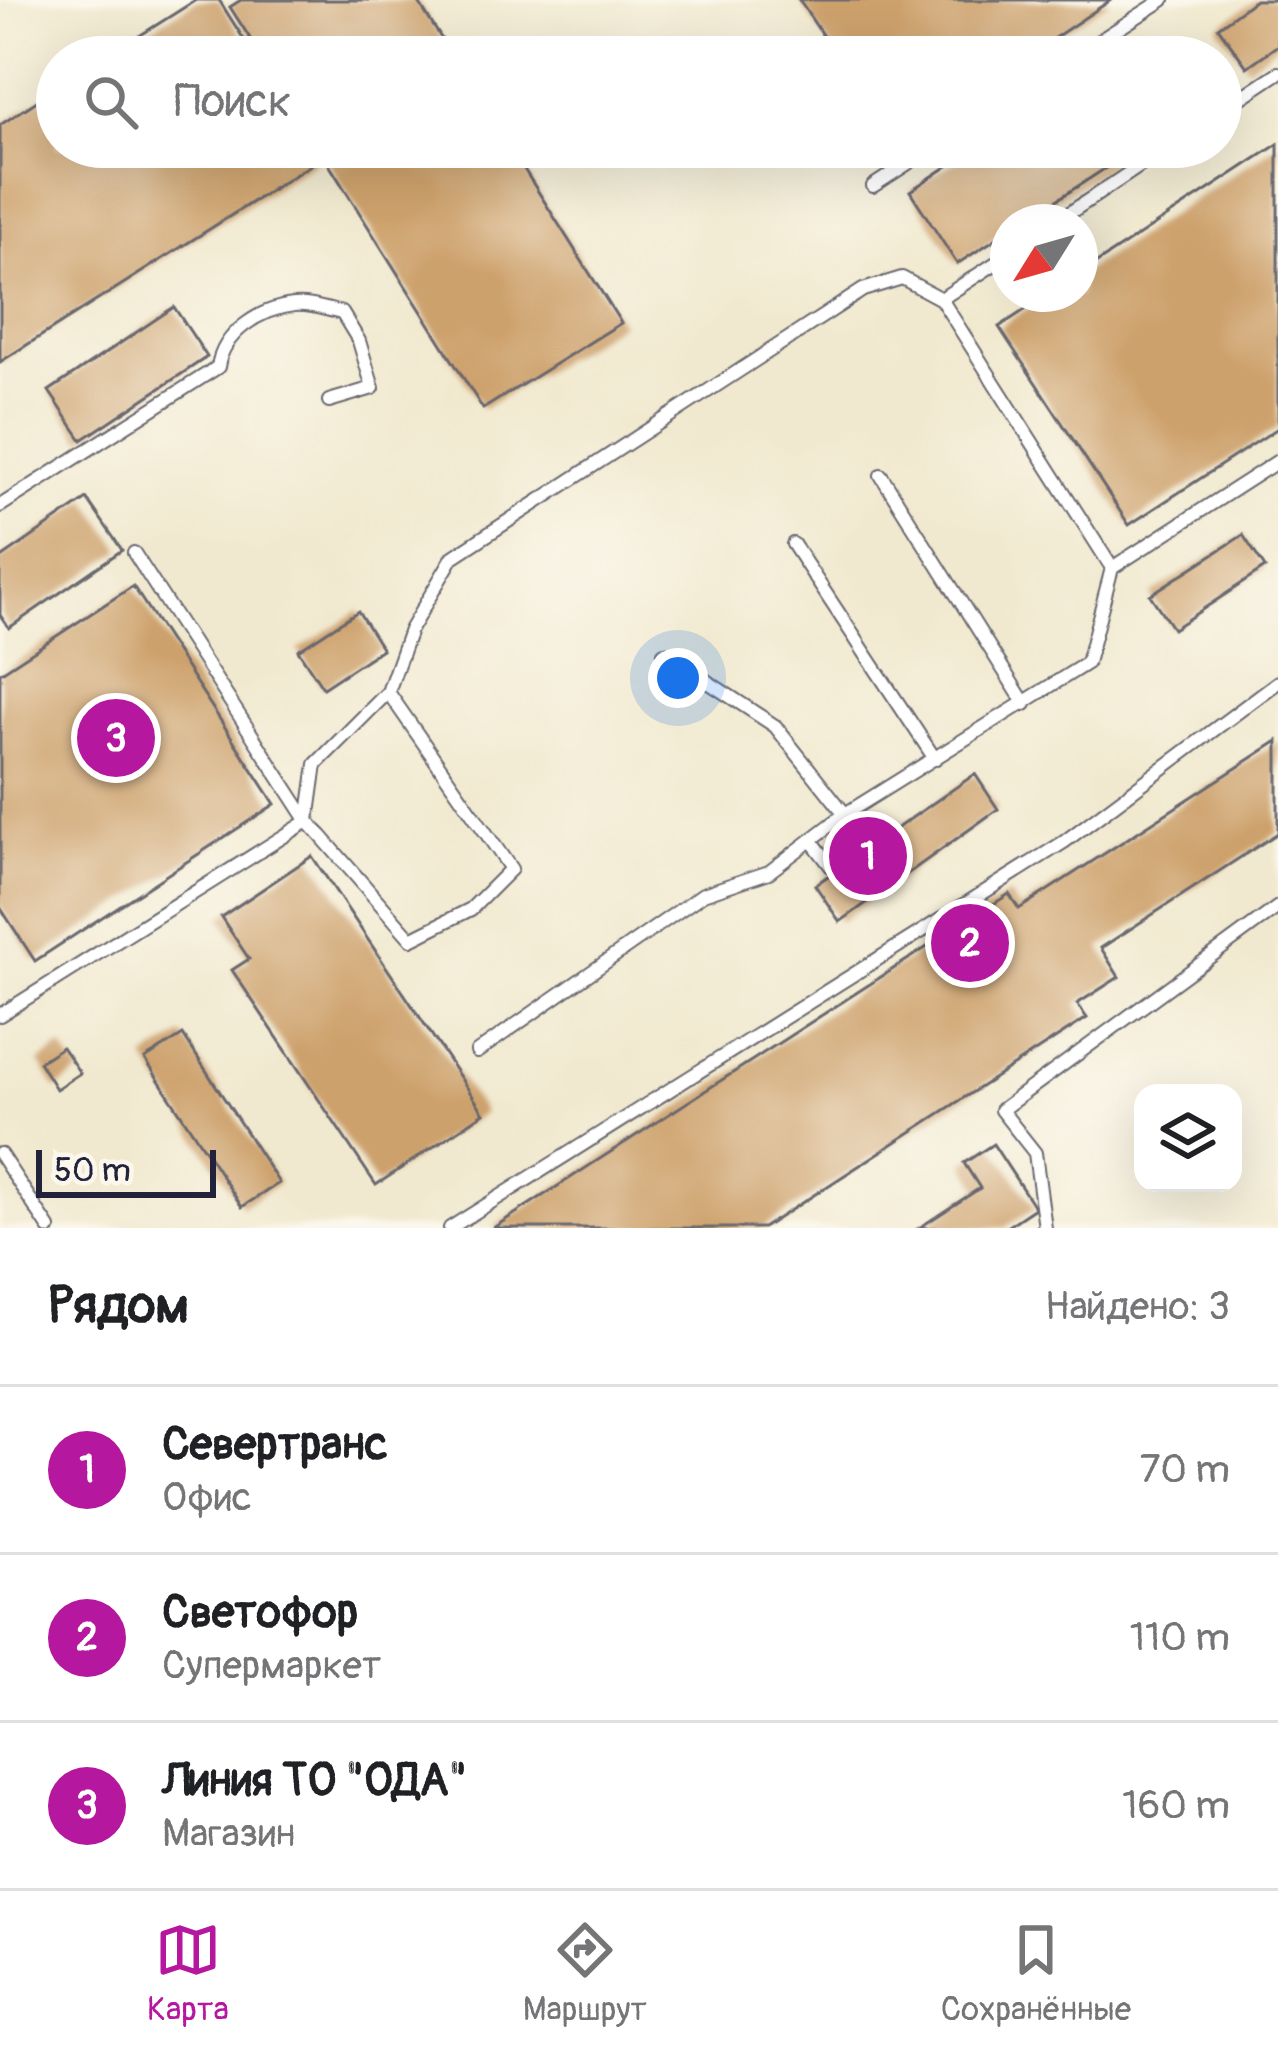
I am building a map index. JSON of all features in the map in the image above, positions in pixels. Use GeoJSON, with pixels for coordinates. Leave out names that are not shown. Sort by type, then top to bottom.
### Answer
{"type":"FeatureCollection","features":[{"type":"Feature","properties":{"kind":"lane"},"geometry":{"type":"LineString","coordinates":[[1107,36],[1163,0]]}},
{"type":"Feature","properties":{"kind":"lane"},"geometry":{"type":"LineString","coordinates":[[1242,97],[1278,73]]}},
{"type":"Feature","properties":{"kind":"lane"},"geometry":{"type":"LineString","coordinates":[[873,186],[901,168]]}},
{"type":"Feature","properties":{"kind":"lane"},"geometry":{"type":"LineString","coordinates":[[1083,204],[1137,168]]}},
{"type":"Feature","properties":{"kind":"lane"},"geometry":{"type":"LineString","coordinates":[[941,299],[990,266]]}},
{"type":"Feature","properties":{"kind":"lane"},"geometry":{"type":"LineString","coordinates":[[0,1014],[308,820],[316,764],[388,692],[410,630],[453,557],[863,290],[902,278],[941,299],[1112,568]]}},
{"type":"Feature","properties":{"kind":"lane"},"geometry":{"type":"LineString","coordinates":[[0,506],[218,367],[221,346],[239,327],[295,305],[342,313],[359,341],[373,388],[329,401]]}},
{"type":"Feature","properties":{"kind":"lane"},"geometry":{"type":"LineString","coordinates":[[477,1052],[703,894],[769,872],[845,814],[1087,663],[1112,568],[1278,461]]}},
{"type":"Feature","properties":{"kind":"lane"},"geometry":{"type":"LineString","coordinates":[[881,475],[1025,704]]}},
{"type":"Feature","properties":{"kind":"lane"},"geometry":{"type":"LineString","coordinates":[[793,544],[935,759]]}},
{"type":"Feature","properties":{"kind":"lane"},"geometry":{"type":"LineString","coordinates":[[134,554],[308,820],[411,939],[471,909],[511,869],[388,692]]}},
{"type":"Feature","properties":{"kind":"lane"},"geometry":{"type":"LineString","coordinates":[[664,653],[775,726],[845,814]]}},
{"type":"Feature","properties":{"kind":"lane"},"geometry":{"type":"LineString","coordinates":[[449,1228],[1064,842],[1278,682]]}},
{"type":"Feature","properties":{"kind":"lane"},"geometry":{"type":"LineString","coordinates":[[812,839],[831,866]]}},
{"type":"Feature","properties":{"kind":"lane"},"geometry":{"type":"LineString","coordinates":[[1045,1228],[1035,1154],[1001,1110],[1278,907]]}},
{"type":"Feature","properties":{"kind":"lane"},"geometry":{"type":"LineString","coordinates":[[0,1154],[49,1228]]}},
{"type":"Feature","properties":{"kind":"building"},"geometry":{"type":"Polygon","coordinates":[[[196,0],[219,0],[242,36],[139,36],[196,0]]]}},
{"type":"Feature","properties":{"kind":"building"},"geometry":{"type":"Polygon","coordinates":[[[241,0],[417,0],[440,36],[249,36],[230,7],[241,0]]]}},
{"type":"Feature","properties":{"kind":"building"},"geometry":{"type":"Polygon","coordinates":[[[799,0],[1111,0],[1057,36],[823,36],[799,0]]]}},
{"type":"Feature","properties":{"kind":"building"},"geometry":{"type":"Polygon","coordinates":[[[1255,0],[1278,0],[1278,45],[1247,67],[1242,60],[1242,36],[1225,36],[1218,27],[1255,0]]]}},
{"type":"Feature","properties":{"kind":"building"},"geometry":{"type":"Polygon","coordinates":[[[36,102],[36,168],[306,168],[0,362],[0,125],[36,102]]]}},
{"type":"Feature","properties":{"kind":"building"},"geometry":{"type":"Polygon","coordinates":[[[1278,144],[1278,428],[1129,525],[999,327],[1022,312],[1098,312],[1098,262],[1278,144]]]}},
{"type":"Feature","properties":{"kind":"building"},"geometry":{"type":"Polygon","coordinates":[[[331,168],[523,168],[621,323],[483,409],[331,168]]]}},
{"type":"Feature","properties":{"kind":"building"},"geometry":{"type":"Polygon","coordinates":[[[945,168],[1106,168],[1051,204],[990,204],[990,243],[957,264],[910,191],[945,168]]]}},
{"type":"Feature","properties":{"kind":"building"},"geometry":{"type":"Polygon","coordinates":[[[174,307],[207,357],[82,440],[49,391],[174,307]]]}},
{"type":"Feature","properties":{"kind":"building"},"geometry":{"type":"Polygon","coordinates":[[[87,499],[122,550],[9,628],[0,615],[0,559],[87,499]]]}},
{"type":"Feature","properties":{"kind":"building"},"geometry":{"type":"Polygon","coordinates":[[[1243,535],[1265,568],[1173,629],[1150,595],[1243,535]]]}},
{"type":"Feature","properties":{"kind":"building"},"geometry":{"type":"Polygon","coordinates":[[[133,586],[275,804],[35,961],[0,907],[0,673],[133,586]]]}},
{"type":"Feature","properties":{"kind":"building"},"geometry":{"type":"Polygon","coordinates":[[[358,611],[382,649],[323,688],[298,650],[358,611]]]}},
{"type":"Feature","properties":{"kind":"building"},"geometry":{"type":"Polygon","coordinates":[[[1278,741],[1278,833],[1101,948],[1119,977],[1077,1004],[1087,1018],[763,1228],[493,1228],[1009,894],[1019,909],[1278,741]]]}},
{"type":"Feature","properties":{"kind":"building"},"geometry":{"type":"Polygon","coordinates":[[[975,774],[998,809],[840,922],[815,885],[975,774]]]}},
{"type":"Feature","properties":{"kind":"building"},"geometry":{"type":"Polygon","coordinates":[[[312,856],[484,1113],[376,1185],[232,970],[249,959],[221,917],[312,856]]]}},
{"type":"Feature","properties":{"kind":"building"},"geometry":{"type":"Polygon","coordinates":[[[183,1035],[279,1183],[242,1207],[145,1059],[183,1035]]]}},
{"type":"Feature","properties":{"kind":"building"},"geometry":{"type":"Polygon","coordinates":[[[62,1047],[80,1073],[56,1089],[39,1062],[62,1047]]]}},
{"type":"Feature","properties":{"kind":"building"},"geometry":{"type":"Polygon","coordinates":[[[993,1144],[1035,1208],[1005,1228],[919,1228],[980,1188],[964,1163],[993,1144]]]}},
{"type":"Feature","properties":{"kind":"place","name":"Линия ТО \"ОДА\""},"geometry":{"type":"Point","coordinates":[116,738]}},
{"type":"Feature","properties":{"kind":"place","name":"Севертранс"},"geometry":{"type":"Point","coordinates":[868,856]}},
{"type":"Feature","properties":{"kind":"place","name":"Светофор"},"geometry":{"type":"Point","coordinates":[970,943]}}]}
